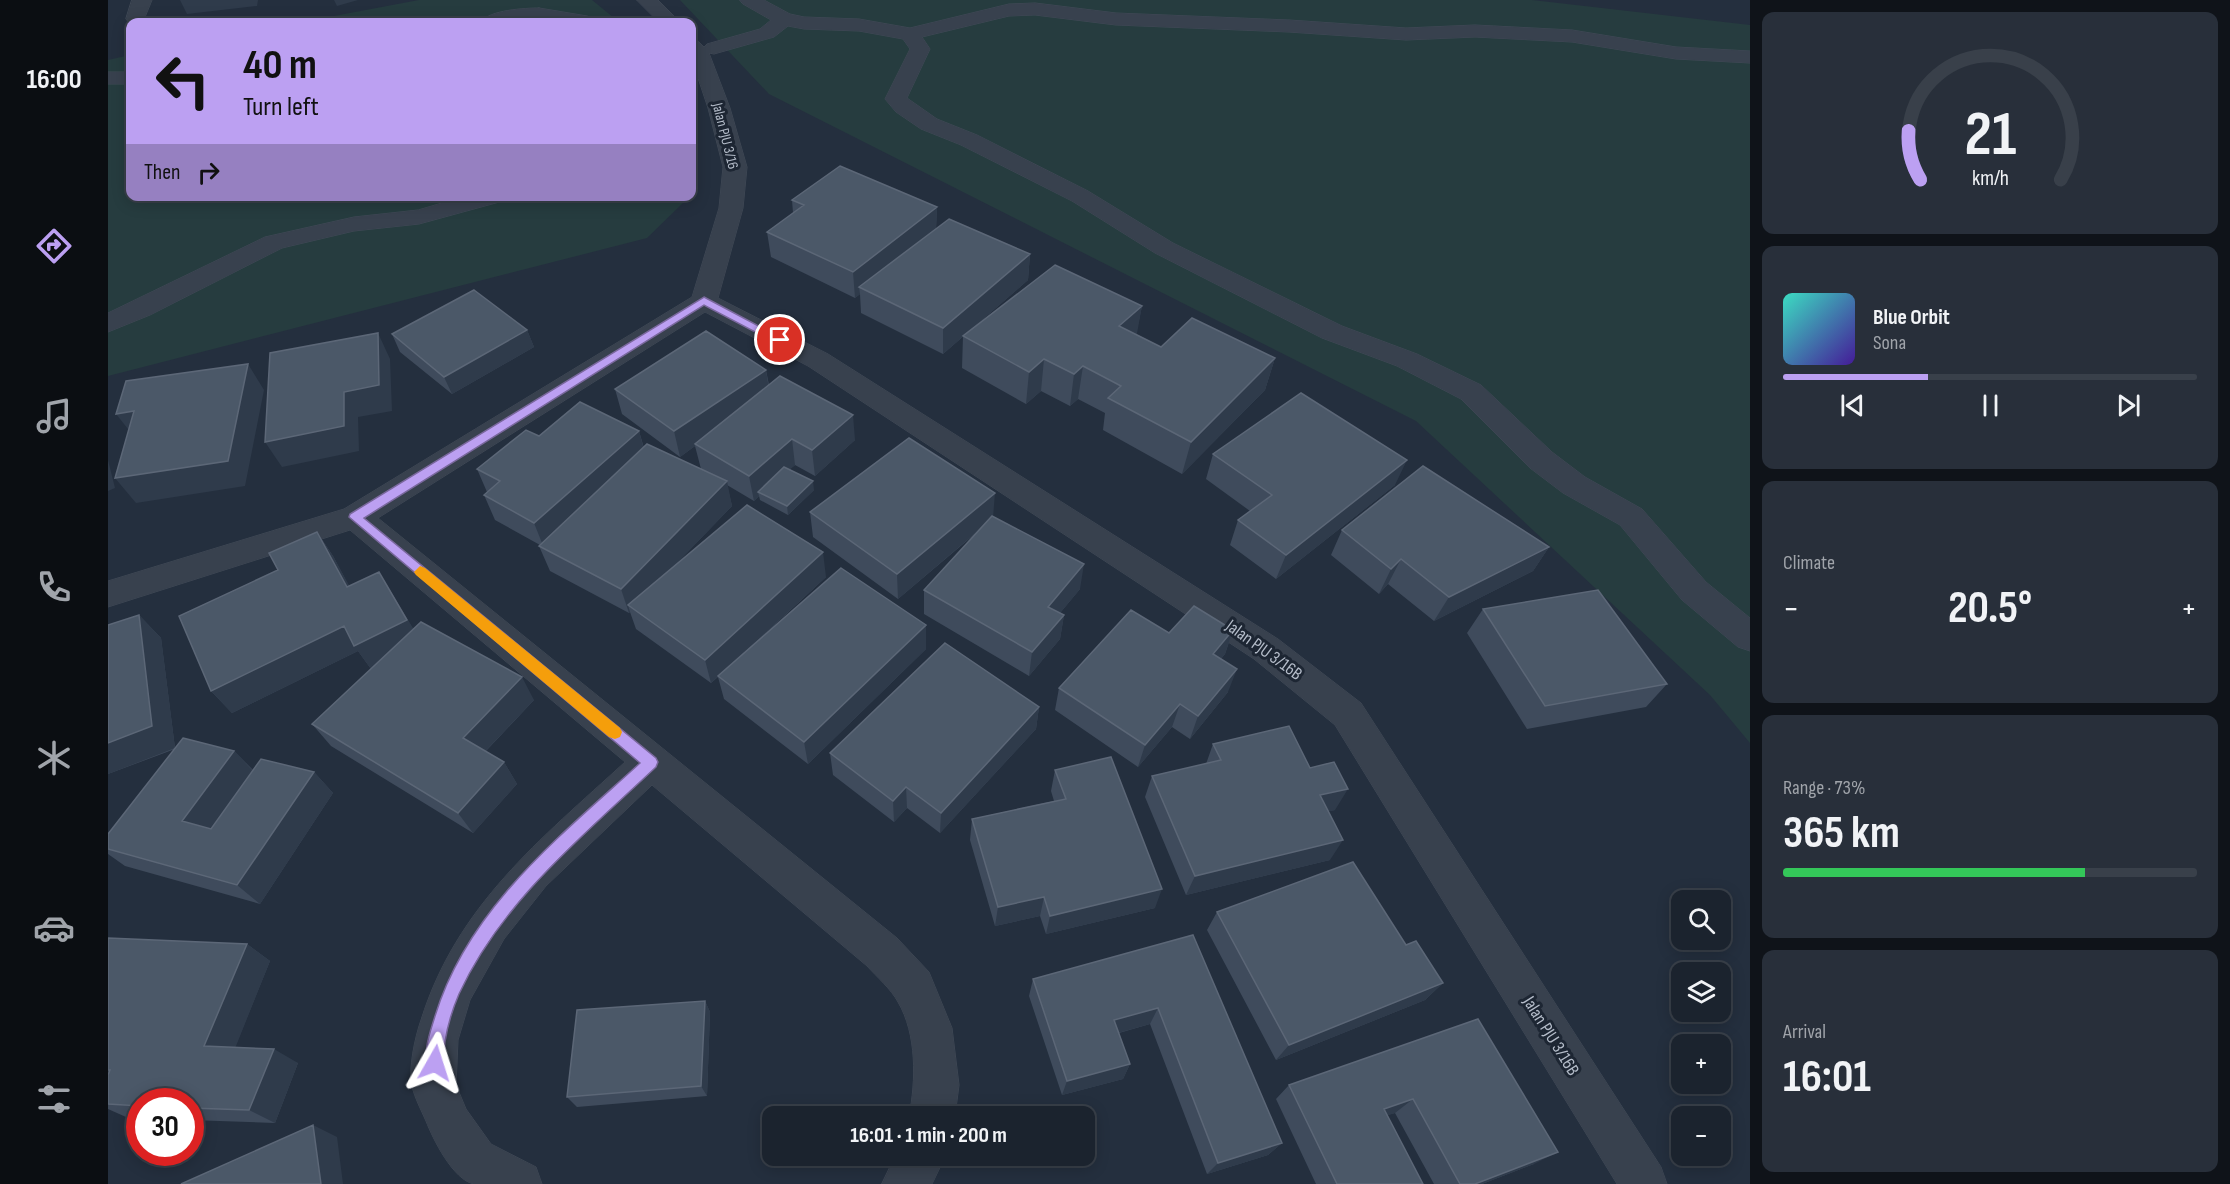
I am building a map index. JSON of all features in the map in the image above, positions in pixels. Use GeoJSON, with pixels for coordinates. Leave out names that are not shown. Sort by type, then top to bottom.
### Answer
{"type":"FeatureCollection","features":[{"type":"Feature","properties":{"kind":"street"},"geometry":{"type":"LineString","coordinates":[[136,18],[142,0]]}},
{"type":"Feature","properties":{"kind":"street"},"geometry":{"type":"LineString","coordinates":[[647,0],[666,18]]}},
{"type":"Feature","properties":{"kind":"street"},"geometry":{"type":"LineString","coordinates":[[750,0],[784,19],[804,23],[860,24],[909,34],[1009,10],[1035,9],[1116,20],[1289,26],[1406,34],[1475,31],[1572,36],[1676,53],[1750,57]]}},
{"type":"Feature","properties":{"kind":"street"},"geometry":{"type":"LineString","coordinates":[[506,18],[528,12],[570,18]]}},
{"type":"Feature","properties":{"kind":"street"},"geometry":{"type":"LineString","coordinates":[[703,47],[767,33],[784,19]]}},
{"type":"Feature","properties":{"kind":"street"},"geometry":{"type":"LineString","coordinates":[[909,34],[920,49],[915,66],[901,82],[896,99],[903,107],[929,123],[969,140],[1080,196],[1164,248],[1332,332],[1407,360],[1471,392],[1541,459],[1574,485],[1631,517],[1694,591],[1750,638]]}},
{"type":"Feature","properties":{"kind":"street","name":"Jalan PJU 3/16"},"geometry":{"type":"LineString","coordinates":[[703,47],[700,55],[719,108],[735,166],[731,208],[704,301]]}},
{"type":"Feature","properties":{"kind":"street"},"geometry":{"type":"LineString","coordinates":[[108,78],[126,78]]}},
{"type":"Feature","properties":{"kind":"street"},"geometry":{"type":"LineString","coordinates":[[108,323],[141,309],[274,242],[354,224],[419,217],[477,201]]}},
{"type":"Feature","properties":{"kind":"street"},"geometry":{"type":"LineString","coordinates":[[108,594],[355,517],[704,301]]}},
{"type":"Feature","properties":{"kind":"street","name":"Jalan PJU 3/16B"},"geometry":{"type":"LineString","coordinates":[[704,301],[838,373],[1266,649],[1348,714],[1644,1184]]}},
{"type":"Feature","properties":{"kind":"street"},"geometry":{"type":"LineString","coordinates":[[355,517],[882,952],[914,987],[930,1028],[937,1084],[934,1106]]}},
{"type":"Feature","properties":{"kind":"street"},"geometry":{"type":"LineString","coordinates":[[519,1184],[475,1160],[450,1125],[434,1085],[436,1040],[451,991],[490,925],[532,873],[651,762]]}},
{"type":"Feature","properties":{"kind":"street"},"geometry":{"type":"LineString","coordinates":[[905,1184],[916,1166]]}},
{"type":"Feature","properties":{"kind":"green space"},"geometry":{"type":"Polygon","coordinates":[[[419,0],[592,0],[614,18],[323,18],[419,0]]]}},
{"type":"Feature","properties":{"kind":"green space"},"geometry":{"type":"Polygon","coordinates":[[[680,0],[1532,0],[1750,25],[1750,743],[1710,695],[1416,421],[769,94],[680,0]]]}},
{"type":"Feature","properties":{"kind":"green space"},"geometry":{"type":"Polygon","coordinates":[[[126,56],[126,201],[685,201],[647,238],[108,376],[108,60],[126,56]]]}},
{"type":"Feature","properties":{"kind":"building"},"geometry":{"type":"Polygon","coordinates":[[[840,166],[937,207],[853,272],[767,232],[804,205],[792,200],[840,166]]]}},
{"type":"Feature","properties":{"kind":"building"},"geometry":{"type":"Polygon","coordinates":[[[949,219],[1030,254],[943,328],[859,287],[949,219]]]}},
{"type":"Feature","properties":{"kind":"building"},"geometry":{"type":"Polygon","coordinates":[[[1055,265],[1142,306],[1119,326],[1161,347],[1192,318],[1275,358],[1191,442],[1108,398],[1121,386],[1083,366],[1074,374],[1044,359],[1029,372],[963,336],[1055,265]]]}},
{"type":"Feature","properties":{"kind":"building"},"geometry":{"type":"Polygon","coordinates":[[[474,290],[527,330],[444,377],[392,334],[474,290]]]}},
{"type":"Feature","properties":{"kind":"building"},"geometry":{"type":"Polygon","coordinates":[[[706,331],[766,370],[674,431],[615,389],[706,331]]]}},
{"type":"Feature","properties":{"kind":"building"},"geometry":{"type":"Polygon","coordinates":[[[378,333],[379,385],[344,392],[344,426],[265,442],[270,353],[378,333]]]}},
{"type":"Feature","properties":{"kind":"building"},"geometry":{"type":"Polygon","coordinates":[[[248,364],[228,461],[115,478],[134,411],[116,414],[126,381],[248,364]]]}},
{"type":"Feature","properties":{"kind":"building"},"geometry":{"type":"Polygon","coordinates":[[[780,376],[853,415],[812,450],[792,439],[749,476],[695,444],[780,376]]]}},
{"type":"Feature","properties":{"kind":"building"},"geometry":{"type":"Polygon","coordinates":[[[1301,393],[1407,460],[1286,555],[1238,520],[1272,495],[1213,454],[1301,393]]]}},
{"type":"Feature","properties":{"kind":"building"},"geometry":{"type":"Polygon","coordinates":[[[580,402],[639,431],[534,523],[484,495],[500,481],[477,469],[526,430],[539,436],[580,402]]]}},
{"type":"Feature","properties":{"kind":"building"},"geometry":{"type":"Polygon","coordinates":[[[909,438],[995,493],[897,574],[810,512],[909,438]]]}},
{"type":"Feature","properties":{"kind":"building"},"geometry":{"type":"Polygon","coordinates":[[[647,444],[727,481],[621,589],[539,546],[647,444]]]}},
{"type":"Feature","properties":{"kind":"building"},"geometry":{"type":"Polygon","coordinates":[[[1423,466],[1549,547],[1449,597],[1401,559],[1391,569],[1342,530],[1423,466]]]}},
{"type":"Feature","properties":{"kind":"building"},"geometry":{"type":"Polygon","coordinates":[[[784,467],[813,481],[787,506],[758,492],[784,467]]]}},
{"type":"Feature","properties":{"kind":"building"},"geometry":{"type":"Polygon","coordinates":[[[747,505],[823,552],[705,660],[628,605],[747,505]]]}},
{"type":"Feature","properties":{"kind":"building"},"geometry":{"type":"Polygon","coordinates":[[[992,516],[1084,564],[1048,607],[1064,615],[1032,652],[924,590],[992,516]]]}},
{"type":"Feature","properties":{"kind":"building"},"geometry":{"type":"Polygon","coordinates":[[[317,532],[347,587],[379,572],[407,620],[354,646],[344,626],[211,691],[179,616],[278,570],[269,553],[317,532]]]}},
{"type":"Feature","properties":{"kind":"building"},"geometry":{"type":"Polygon","coordinates":[[[841,568],[926,625],[804,742],[718,676],[841,568]]]}},
{"type":"Feature","properties":{"kind":"building"},"geometry":{"type":"Polygon","coordinates":[[[1598,590],[1667,684],[1545,706],[1483,609],[1598,590]]]}},
{"type":"Feature","properties":{"kind":"building"},"geometry":{"type":"Polygon","coordinates":[[[1194,606],[1233,630],[1213,654],[1237,669],[1198,716],[1180,704],[1145,745],[1059,688],[1131,610],[1169,633],[1194,606]]]}},
{"type":"Feature","properties":{"kind":"building"},"geometry":{"type":"Polygon","coordinates":[[[139,615],[152,726],[108,743],[108,625],[139,615]]]}},
{"type":"Feature","properties":{"kind":"building"},"geometry":{"type":"Polygon","coordinates":[[[421,622],[522,677],[463,738],[504,762],[458,813],[312,724],[421,622]]]}},
{"type":"Feature","properties":{"kind":"building"},"geometry":{"type":"Polygon","coordinates":[[[945,643],[1039,707],[941,813],[906,787],[893,801],[830,753],[945,643]]]}},
{"type":"Feature","properties":{"kind":"building"},"geometry":{"type":"Polygon","coordinates":[[[1289,726],[1310,768],[1334,762],[1348,789],[1320,795],[1343,840],[1195,876],[1152,776],[1221,760],[1213,744],[1289,726]]]}},
{"type":"Feature","properties":{"kind":"building"},"geometry":{"type":"Polygon","coordinates":[[[183,738],[234,751],[182,821],[211,829],[261,759],[314,772],[237,885],[108,849],[108,834],[183,738]]]}},
{"type":"Feature","properties":{"kind":"building"},"geometry":{"type":"Polygon","coordinates":[[[1111,757],[1162,889],[1050,916],[1044,897],[998,907],[972,819],[1066,799],[1055,770],[1111,757]]]}},
{"type":"Feature","properties":{"kind":"building"},"geometry":{"type":"Polygon","coordinates":[[[1353,862],[1406,945],[1416,941],[1443,983],[1289,1045],[1217,912],[1353,862]]]}},
{"type":"Feature","properties":{"kind":"building"},"geometry":{"type":"Polygon","coordinates":[[[1193,935],[1282,1143],[1218,1163],[1158,1008],[1114,1020],[1130,1064],[1067,1081],[1033,979],[1193,935]]]}},
{"type":"Feature","properties":{"kind":"building"},"geometry":{"type":"Polygon","coordinates":[[[108,938],[247,944],[204,1046],[274,1049],[249,1110],[204,1108],[204,1088],[126,1088],[126,1105],[108,1104],[110,1070],[108,1070],[108,938]]]}},
{"type":"Feature","properties":{"kind":"building"},"geometry":{"type":"Polygon","coordinates":[[[705,1001],[701,1086],[567,1097],[577,1010],[705,1001]]]}},
{"type":"Feature","properties":{"kind":"building"},"geometry":{"type":"Polygon","coordinates":[[[1478,1019],[1558,1152],[1475,1184],[1460,1184],[1413,1099],[1384,1109],[1423,1184],[1337,1184],[1289,1085],[1478,1019]]]}},
{"type":"Feature","properties":{"kind":"building"},"geometry":{"type":"Polygon","coordinates":[[[313,1125],[321,1184],[181,1184],[313,1125]]]}},
{"type":"Feature","properties":{"kind":"slow traffic"},"geometry":{"type":"LineString","coordinates":[[420,572],[615,732]]}},
{"type":"Feature","properties":{"kind":"route"},"geometry":{"type":"LineString","coordinates":[[435,1063],[436,1040],[451,991],[490,925],[532,873],[651,762],[355,517],[704,301],[780,340]]}}]}
